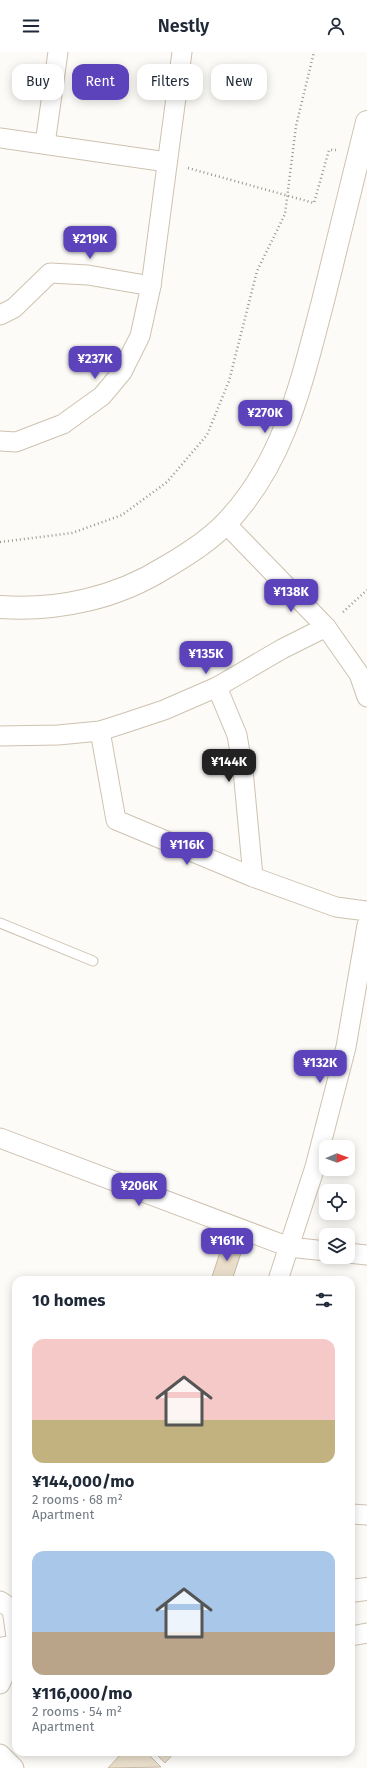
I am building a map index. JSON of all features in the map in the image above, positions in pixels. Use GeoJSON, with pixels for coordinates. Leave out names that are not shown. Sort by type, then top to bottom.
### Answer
{"type":"FeatureCollection","features":[{"type":"Feature","properties":{"kind":"street"},"geometry":{"type":"LineString","coordinates":[[45,144],[58,52]]}},
{"type":"Feature","properties":{"kind":"street"},"geometry":{"type":"LineString","coordinates":[[0,441],[16,442],[63,424],[102,396],[122,372],[140,336],[151,286],[182,52]]}},
{"type":"Feature","properties":{"kind":"street"},"geometry":{"type":"LineString","coordinates":[[0,607],[20,608],[65,605],[110,594],[148,579],[186,555],[226,524],[251,491],[268,466],[284,435],[304,375],[361,178],[367,122]]}},
{"type":"Feature","properties":{"kind":"street"},"geometry":{"type":"LineString","coordinates":[[0,138],[167,162]]}},
{"type":"Feature","properties":{"kind":"street"},"geometry":{"type":"LineString","coordinates":[[0,315],[14,308],[50,273],[88,275],[151,286]]}},
{"type":"Feature","properties":{"kind":"street"},"geometry":{"type":"LineString","coordinates":[[226,524],[326,627],[358,674],[367,697]]}},
{"type":"Feature","properties":{"kind":"street"},"geometry":{"type":"LineString","coordinates":[[0,740],[100,732],[164,710],[217,687],[282,649],[326,627]]}},
{"type":"Feature","properties":{"kind":"street"},"geometry":{"type":"LineString","coordinates":[[217,687],[237,735],[243,770],[253,877]]}},
{"type":"Feature","properties":{"kind":"street"},"geometry":{"type":"LineString","coordinates":[[100,732],[116,820],[253,877],[336,907],[367,911]]}},
{"type":"Feature","properties":{"kind":"street"},"geometry":{"type":"LineString","coordinates":[[279,1276],[315,1167],[346,1047],[367,925]]}},
{"type":"Feature","properties":{"kind":"street"},"geometry":{"type":"LineString","coordinates":[[0,1138],[289,1247],[319,1250]]}},
{"type":"Feature","properties":{"kind":"street"},"geometry":{"type":"LineString","coordinates":[[355,1254],[367,1255]]}},
{"type":"Feature","properties":{"kind":"street"},"geometry":{"type":"LineString","coordinates":[[355,1514],[367,1515]]}},
{"type":"Feature","properties":{"kind":"street"},"geometry":{"type":"LineString","coordinates":[[355,1591],[367,1589]]}},
{"type":"Feature","properties":{"kind":"street"},"geometry":{"type":"LineString","coordinates":[[0,1601],[12,1609]]}},
{"type":"Feature","properties":{"kind":"street"},"geometry":{"type":"LineString","coordinates":[[355,1636],[367,1634]]}},
{"type":"Feature","properties":{"kind":"street"},"geometry":{"type":"LineString","coordinates":[[0,1649],[12,1648]]}},
{"type":"Feature","properties":{"kind":"street"},"geometry":{"type":"LineString","coordinates":[[0,1684],[12,1656]]}},
{"type":"Feature","properties":{"kind":"street"},"geometry":{"type":"LineString","coordinates":[[0,1754],[14,1768]]}},
{"type":"Feature","properties":{"kind":"lane"},"geometry":{"type":"LineString","coordinates":[[0,923],[92,961]]}},
{"type":"Feature","properties":{"kind":"path"},"geometry":{"type":"LineString","coordinates":[[0,542],[72,533],[122,515],[167,482],[206,435],[229,381],[257,271],[284,214],[296,126],[314,52]]}},
{"type":"Feature","properties":{"kind":"path"},"geometry":{"type":"LineString","coordinates":[[167,162],[314,203],[329,150]]}},
{"type":"Feature","properties":{"kind":"path"},"geometry":{"type":"LineString","coordinates":[[355,601],[367,590]]}},
{"type":"Feature","properties":{"kind":"building"},"geometry":{"type":"Polygon","coordinates":[[[224,1240],[243,1247],[233,1276],[212,1276],[224,1240]]]}},
{"type":"Feature","properties":{"kind":"building"},"geometry":{"type":"Polygon","coordinates":[[[119,1756],[150,1756],[161,1767],[108,1768],[119,1756]]]}},
{"type":"Feature","properties":{"kind":"building"},"geometry":{"type":"Polygon","coordinates":[[[158,1756],[171,1756],[165,1763],[158,1756]]]}}]}
